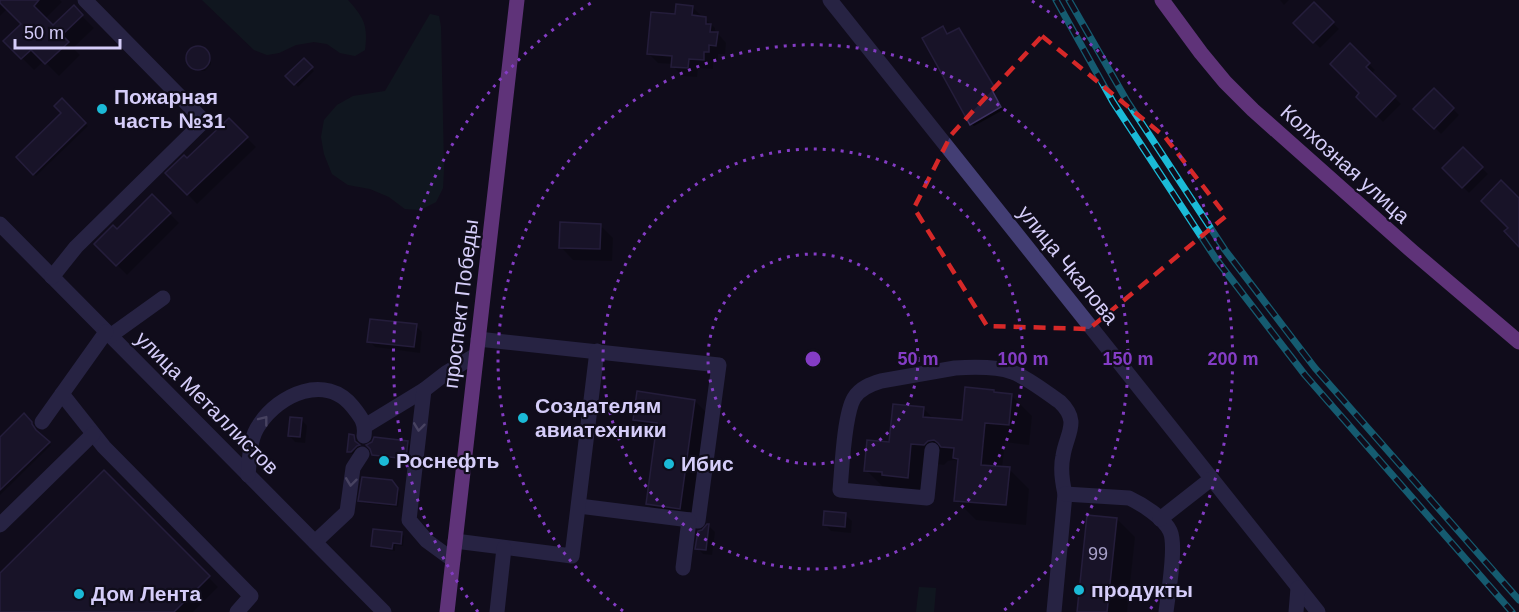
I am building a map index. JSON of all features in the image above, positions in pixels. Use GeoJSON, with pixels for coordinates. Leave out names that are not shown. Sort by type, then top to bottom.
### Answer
{"type":"FeatureCollection","features":[{"type":"Feature","properties":{"kind":"main road","name":"проспект Победы"},"geometry":{"type":"LineString","coordinates":[[447,612],[517,0]]}},
{"type":"Feature","properties":{"kind":"main road","name":"Колхозная улица"},"geometry":{"type":"LineString","coordinates":[[1162,0],[1201,53],[1253,110],[1413,252],[1519,342]]}},
{"type":"Feature","properties":{"kind":"street"},"geometry":{"type":"LineString","coordinates":[[52,277],[76,247],[204,121],[85,0]]}},
{"type":"Feature","properties":{"kind":"street","name":"улица Чкалова"},"geometry":{"type":"LineString","coordinates":[[830,0],[1318,612]]}},
{"type":"Feature","properties":{"kind":"street","name":"улица Металлистов"},"geometry":{"type":"LineString","coordinates":[[0,224],[384,612]]}},
{"type":"Feature","properties":{"kind":"street"},"geometry":{"type":"LineString","coordinates":[[42,422],[108,334],[163,298]]}},
{"type":"Feature","properties":{"kind":"street"},"geometry":{"type":"LineString","coordinates":[[248,475],[253,436],[259,424],[268,413],[291,396],[316,389],[330,389],[348,400],[355,409],[365,431],[424,390],[477,347],[597,351],[719,365],[698,521],[579,506]]}},
{"type":"Feature","properties":{"kind":"street"},"geometry":{"type":"LineString","coordinates":[[455,541],[572,556],[597,351]]}},
{"type":"Feature","properties":{"kind":"street"},"geometry":{"type":"LineString","coordinates":[[932,450],[927,498],[840,490],[848,416],[854,397],[870,384],[939,370],[967,367],[1013,372],[1066,408],[1072,420],[1062,467],[1065,494],[1054,612]]}},
{"type":"Feature","properties":{"kind":"street"},"geometry":{"type":"LineString","coordinates":[[424,390],[409,520],[427,541],[453,560]]}},
{"type":"Feature","properties":{"kind":"street"},"geometry":{"type":"LineString","coordinates":[[62,394],[104,447],[251,596],[237,612]]}},
{"type":"Feature","properties":{"kind":"street"},"geometry":{"type":"LineString","coordinates":[[0,525],[93,434]]}},
{"type":"Feature","properties":{"kind":"street"},"geometry":{"type":"LineString","coordinates":[[315,542],[347,512],[353,468],[362,454]]}},
{"type":"Feature","properties":{"kind":"street"},"geometry":{"type":"LineString","coordinates":[[1160,519],[1211,479]]}},
{"type":"Feature","properties":{"kind":"street"},"geometry":{"type":"LineString","coordinates":[[1065,494],[1129,498],[1160,519],[1168,528],[1172,541],[1166,612]]}},
{"type":"Feature","properties":{"kind":"street"},"geometry":{"type":"LineString","coordinates":[[683,568],[689,520]]}},
{"type":"Feature","properties":{"kind":"street"},"geometry":{"type":"LineString","coordinates":[[497,612],[504,548]]}},
{"type":"Feature","properties":{"kind":"street"},"geometry":{"type":"LineString","coordinates":[[1296,612],[1298,588]]}},
{"type":"Feature","properties":{"kind":"highlighted area"},"geometry":{"type":"Polygon","coordinates":[[[1042,36],[1165,137],[1226,216],[1089,329],[987,326],[914,208],[951,135],[1042,36]]]}},
{"type":"Feature","properties":{"kind":"shaded area"},"geometry":{"type":"Polygon","coordinates":[[[202,0],[348,0],[364,22],[365,50],[355,56],[340,53],[327,44],[314,42],[296,45],[279,53],[267,55],[254,50],[202,0]]]}},
{"type":"Feature","properties":{"kind":"shaded area"},"geometry":{"type":"Polygon","coordinates":[[[430,14],[439,16],[441,27],[443,188],[436,202],[420,210],[405,209],[389,197],[370,189],[348,185],[332,174],[324,154],[321,137],[324,120],[337,105],[353,96],[385,91],[430,14]]]}},
{"type":"Feature","properties":{"kind":"shaded area"},"geometry":{"type":"Polygon","coordinates":[[[919,587],[936,588],[934,612],[916,612],[919,587]]]}},
{"type":"Feature","properties":{"kind":"building"},"geometry":{"type":"Polygon","coordinates":[[[0,0],[39,0],[34,6],[53,25],[74,5],[83,15],[62,35],[69,42],[45,64],[31,50],[21,59],[3,41],[21,24],[0,3],[0,0]]]}},
{"type":"Feature","properties":{"kind":"building"},"geometry":{"type":"Polygon","coordinates":[[[1314,2],[1334,22],[1313,43],[1293,23],[1314,2]]]}},
{"type":"Feature","properties":{"kind":"building"},"geometry":{"type":"Polygon","coordinates":[[[676,4],[693,6],[692,15],[706,17],[706,24],[711,24],[710,32],[718,32],[716,46],[709,45],[709,52],[704,52],[704,60],[689,59],[688,68],[671,67],[672,56],[647,54],[651,12],[675,14],[676,4]]]}},
{"type":"Feature","properties":{"kind":"building"},"geometry":{"type":"Polygon","coordinates":[[[943,26],[947,34],[959,28],[995,88],[992,90],[1001,107],[970,125],[922,38],[943,26]]]}},
{"type":"Feature","properties":{"kind":"building"},"geometry":{"type":"Polygon","coordinates":[[[1350,43],[1370,63],[1366,67],[1396,96],[1376,117],[1356,97],[1359,93],[1330,64],[1350,43]]]}},
{"type":"Feature","properties":{"kind":"building"},"geometry":{"type":"Polygon","coordinates":[[[198,46],[206,50],[210,58],[206,66],[198,70],[190,66],[186,58],[190,50],[198,46]]]}},
{"type":"Feature","properties":{"kind":"building"},"geometry":{"type":"Polygon","coordinates":[[[304,58],[313,67],[294,85],[285,76],[304,58]]]}},
{"type":"Feature","properties":{"kind":"building"},"geometry":{"type":"Polygon","coordinates":[[[1434,88],[1454,108],[1434,129],[1413,109],[1434,88]]]}},
{"type":"Feature","properties":{"kind":"building"},"geometry":{"type":"Polygon","coordinates":[[[62,98],[86,123],[33,175],[16,157],[61,113],[54,106],[62,98]]]}},
{"type":"Feature","properties":{"kind":"building"},"geometry":{"type":"Polygon","coordinates":[[[229,118],[248,137],[187,195],[165,173],[184,155],[187,158],[229,118]]]}},
{"type":"Feature","properties":{"kind":"building"},"geometry":{"type":"Polygon","coordinates":[[[1463,147],[1483,167],[1462,188],[1442,168],[1463,147]]]}},
{"type":"Feature","properties":{"kind":"building"},"geometry":{"type":"Polygon","coordinates":[[[1501,180],[1519,198],[1519,247],[1504,231],[1508,228],[1481,201],[1501,180]]]}},
{"type":"Feature","properties":{"kind":"building"},"geometry":{"type":"Polygon","coordinates":[[[152,194],[171,213],[116,266],[94,244],[113,225],[117,229],[152,194]]]}},
{"type":"Feature","properties":{"kind":"building"},"geometry":{"type":"Polygon","coordinates":[[[560,222],[601,224],[600,249],[559,248],[560,222]]]}},
{"type":"Feature","properties":{"kind":"building"},"geometry":{"type":"Polygon","coordinates":[[[370,319],[417,324],[414,347],[367,342],[370,319]]]}},
{"type":"Feature","properties":{"kind":"building"},"geometry":{"type":"Polygon","coordinates":[[[965,387],[1012,394],[1009,425],[985,423],[981,465],[1010,467],[1006,505],[954,501],[958,459],[953,458],[954,448],[941,447],[934,440],[924,445],[911,444],[908,478],[882,475],[882,472],[864,471],[867,440],[889,442],[893,404],[924,407],[923,417],[962,420],[965,387]]]}},
{"type":"Feature","properties":{"kind":"building","name":"Ибис"},"geometry":{"type":"Polygon","coordinates":[[[637,391],[695,400],[680,509],[646,504],[657,423],[633,420],[637,391]]]}},
{"type":"Feature","properties":{"kind":"building"},"geometry":{"type":"Polygon","coordinates":[[[24,413],[36,430],[50,442],[0,490],[0,437],[24,413]]]}},
{"type":"Feature","properties":{"kind":"building"},"geometry":{"type":"Polygon","coordinates":[[[290,417],[302,418],[300,437],[288,436],[290,417]]]}},
{"type":"Feature","properties":{"kind":"building"},"geometry":{"type":"Polygon","coordinates":[[[349,434],[354,435],[355,441],[360,445],[351,452],[347,452],[349,434]]]}},
{"type":"Feature","properties":{"kind":"building"},"geometry":{"type":"Polygon","coordinates":[[[374,437],[408,441],[406,459],[372,455],[366,445],[372,442],[374,437]]]}},
{"type":"Feature","properties":{"kind":"building"},"geometry":{"type":"Polygon","coordinates":[[[104,470],[210,576],[174,612],[0,612],[0,573],[104,470]]]}},
{"type":"Feature","properties":{"kind":"building"},"geometry":{"type":"Polygon","coordinates":[[[362,477],[392,480],[398,488],[396,505],[358,501],[362,477]]]}},
{"type":"Feature","properties":{"kind":"building"},"geometry":{"type":"Polygon","coordinates":[[[824,511],[846,513],[845,527],[823,525],[824,511]]]}},
{"type":"Feature","properties":{"kind":"building"},"geometry":{"type":"Polygon","coordinates":[[[1087,515],[1117,518],[1107,612],[1077,612],[1087,515]]]}},
{"type":"Feature","properties":{"kind":"building"},"geometry":{"type":"Polygon","coordinates":[[[709,524],[706,550],[695,549],[698,531],[709,524]]]}},
{"type":"Feature","properties":{"kind":"building"},"geometry":{"type":"Polygon","coordinates":[[[373,529],[402,532],[401,544],[393,543],[392,549],[371,546],[373,529]]]}},
{"type":"Feature","properties":{"kind":"railway"},"geometry":{"type":"LineString","coordinates":[[1056,0],[1113,102],[1216,259],[1305,375],[1512,612]]}},
{"type":"Feature","properties":{"kind":"railway"},"geometry":{"type":"LineString","coordinates":[[1069,0],[1127,101],[1225,250],[1315,368],[1519,600]]}},
{"type":"Feature","properties":{"kind":"place","name":"Пожарная часть №31"},"geometry":{"type":"Point","coordinates":[102,109]}},
{"type":"Feature","properties":{"kind":"place","name":"Создателям авиатехники"},"geometry":{"type":"Point","coordinates":[523,418]}},
{"type":"Feature","properties":{"kind":"place","name":"Роснефть"},"geometry":{"type":"Point","coordinates":[384,461]}},
{"type":"Feature","properties":{"kind":"place","name":"Ибис"},"geometry":{"type":"Point","coordinates":[669,464]}},
{"type":"Feature","properties":{"kind":"place","name":"продукты"},"geometry":{"type":"Point","coordinates":[1079,590]}},
{"type":"Feature","properties":{"kind":"place","name":"Дом Лента"},"geometry":{"type":"Point","coordinates":[79,594]}}]}
